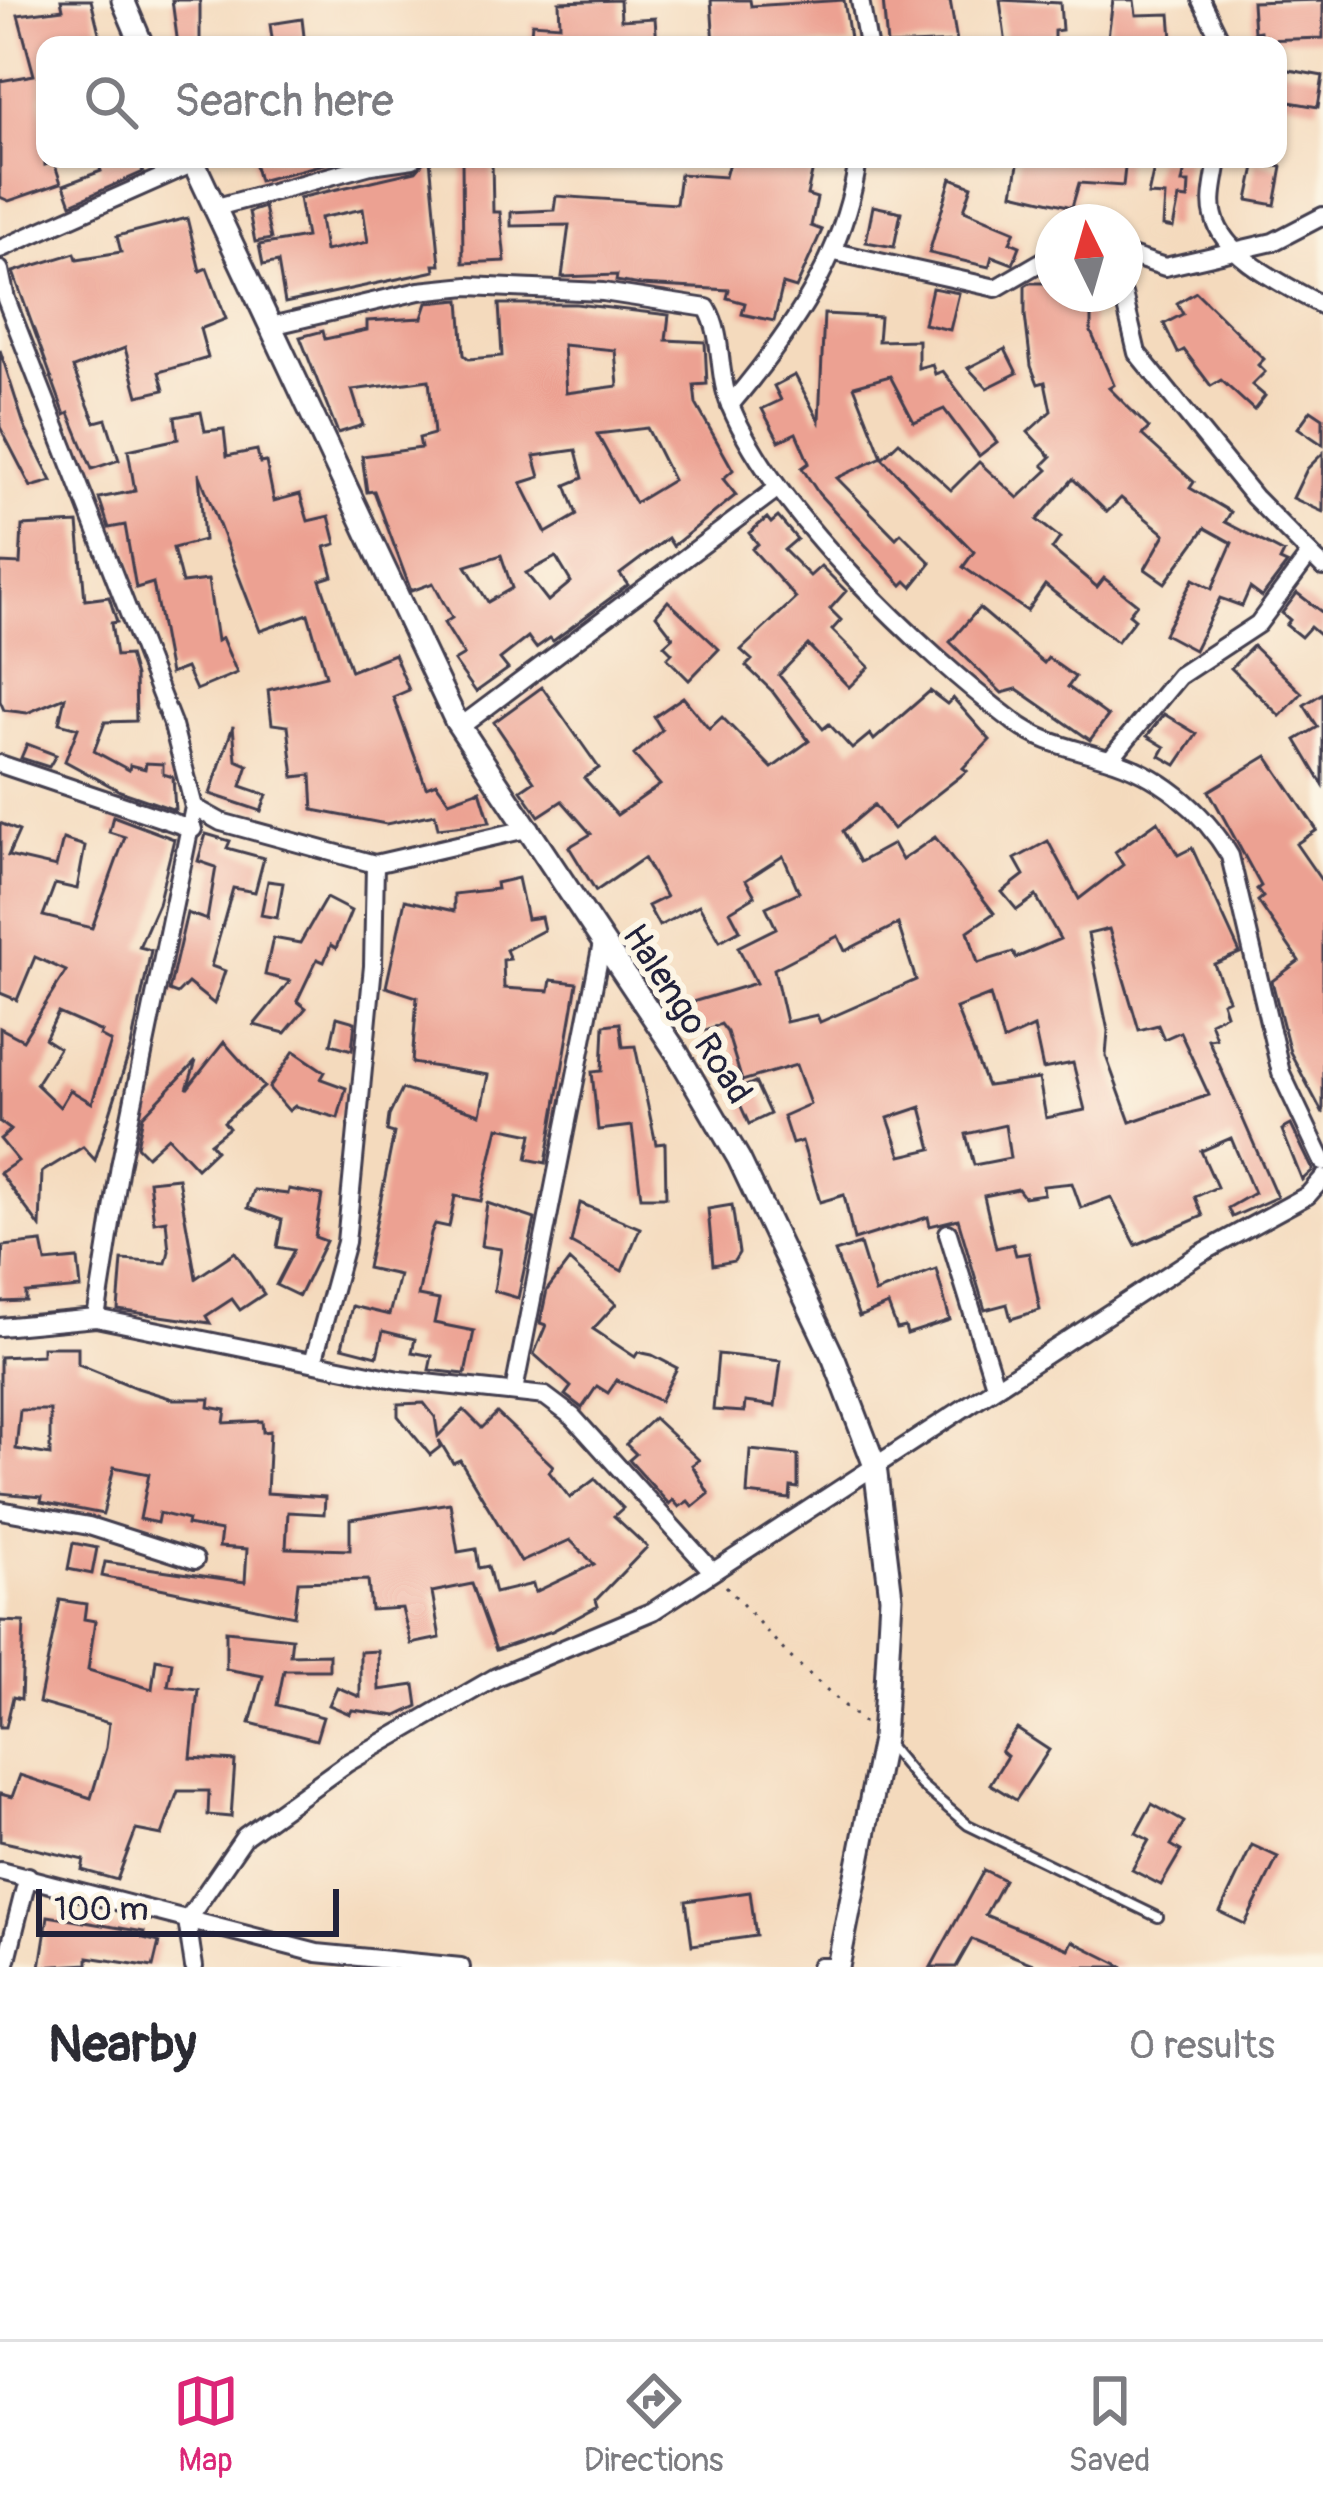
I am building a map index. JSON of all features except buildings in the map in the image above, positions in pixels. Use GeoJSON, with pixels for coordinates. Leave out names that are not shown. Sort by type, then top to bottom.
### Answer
{"type":"FeatureCollection","features":[{"type":"Feature","properties":{"kind":"street"},"geometry":{"type":"LineString","coordinates":[[123,0],[138,36]]}},
{"type":"Feature","properties":{"kind":"street"},"geometry":{"type":"LineString","coordinates":[[860,0],[866,36]]}},
{"type":"Feature","properties":{"kind":"street"},"geometry":{"type":"LineString","coordinates":[[1201,0],[1219,36]]}},
{"type":"Feature","properties":{"kind":"street"},"geometry":{"type":"LineString","coordinates":[[0,249],[178,168]]}},
{"type":"Feature","properties":{"kind":"street","name":"Halengo Road"},"geometry":{"type":"LineString","coordinates":[[197,168],[460,727],[677,1053],[740,1159],[833,1359],[875,1466],[891,1597],[883,1739],[838,1967]]}},
{"type":"Feature","properties":{"kind":"street"},"geometry":{"type":"LineString","coordinates":[[217,208],[360,168]]}},
{"type":"Feature","properties":{"kind":"street"},"geometry":{"type":"LineString","coordinates":[[730,405],[773,354],[835,252],[856,168]]}},
{"type":"Feature","properties":{"kind":"street"},"geometry":{"type":"LineString","coordinates":[[1217,168],[1212,211],[1234,248],[1323,306]]}},
{"type":"Feature","properties":{"kind":"street"},"geometry":{"type":"LineString","coordinates":[[1143,260],[1165,267],[1273,242],[1323,216]]}},
{"type":"Feature","properties":{"kind":"street"},"geometry":{"type":"LineString","coordinates":[[835,252],[996,288],[1035,265]]}},
{"type":"Feature","properties":{"kind":"street"},"geometry":{"type":"LineString","coordinates":[[0,270],[14,320],[172,726],[194,807],[193,830],[120,1166],[96,1318]]}},
{"type":"Feature","properties":{"kind":"street"},"geometry":{"type":"LineString","coordinates":[[271,326],[419,291],[469,286],[674,299],[707,308],[730,405],[778,488],[921,647],[1018,725],[1063,748],[1110,759],[1193,805],[1231,856],[1281,1073],[1323,1162]]}},
{"type":"Feature","properties":{"kind":"street"},"geometry":{"type":"LineString","coordinates":[[1110,759],[1179,676],[1258,624],[1316,560],[1254,497],[1137,353],[1128,312]]}},
{"type":"Feature","properties":{"kind":"street"},"geometry":{"type":"LineString","coordinates":[[460,727],[778,488]]}},
{"type":"Feature","properties":{"kind":"street"},"geometry":{"type":"LineString","coordinates":[[0,764],[193,830]]}},
{"type":"Feature","properties":{"kind":"street"},"geometry":{"type":"LineString","coordinates":[[194,807],[221,821],[375,864],[531,828]]}},
{"type":"Feature","properties":{"kind":"street"},"geometry":{"type":"LineString","coordinates":[[313,1362],[346,1242],[367,1035],[375,864]]}},
{"type":"Feature","properties":{"kind":"street"},"geometry":{"type":"LineString","coordinates":[[514,1391],[602,944]]}},
{"type":"Feature","properties":{"kind":"street"},"geometry":{"type":"LineString","coordinates":[[194,1967],[187,1920],[245,1835],[347,1762],[496,1676],[653,1611],[995,1385],[1323,1180]]}},
{"type":"Feature","properties":{"kind":"street"},"geometry":{"type":"LineString","coordinates":[[948,1233],[995,1385]]}},
{"type":"Feature","properties":{"kind":"street"},"geometry":{"type":"LineString","coordinates":[[0,1328],[96,1318],[399,1380],[545,1396],[573,1417],[711,1570]]}},
{"type":"Feature","properties":{"kind":"street"},"geometry":{"type":"LineString","coordinates":[[0,1510],[88,1526],[195,1560]]}},
{"type":"Feature","properties":{"kind":"street"},"geometry":{"type":"LineString","coordinates":[[0,1871],[317,1953],[460,1967]]}},
{"type":"Feature","properties":{"kind":"street"},"geometry":{"type":"LineString","coordinates":[[5,1967],[28,1876]]}},
{"type":"Feature","properties":{"kind":"street"},"geometry":{"type":"LineString","coordinates":[[820,1967],[838,1967]]}},
{"type":"Feature","properties":{"kind":"lane"},"geometry":{"type":"LineString","coordinates":[[883,1739],[921,1785],[968,1825],[1158,1917]]}},
{"type":"Feature","properties":{"kind":"path"},"geometry":{"type":"LineString","coordinates":[[711,1570],[788,1655],[883,1739]]}}]}
